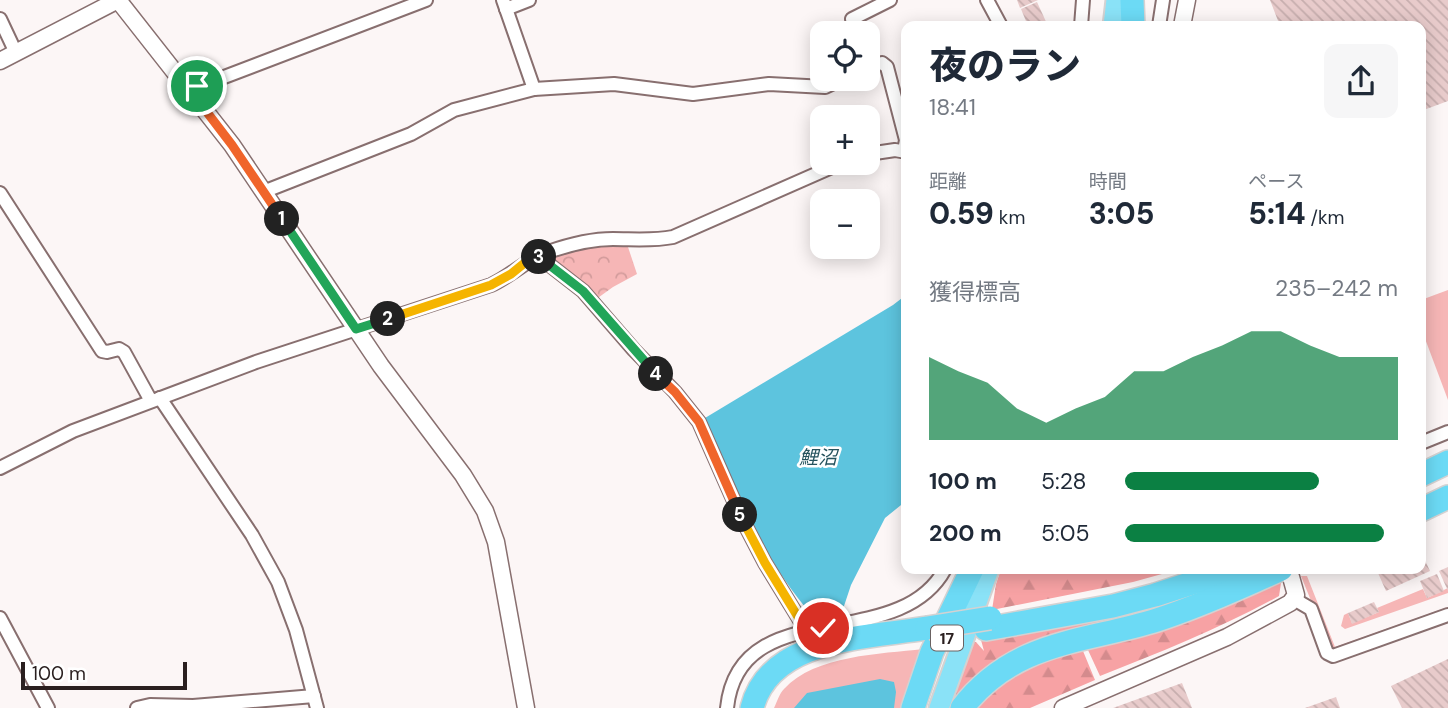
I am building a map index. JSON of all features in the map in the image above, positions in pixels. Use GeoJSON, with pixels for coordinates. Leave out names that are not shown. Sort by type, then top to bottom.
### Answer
{"type":"FeatureCollection","features":[{"type":"Feature","properties":{"kind":"highway"},"geometry":{"type":"LineString","coordinates":[[1105,21],[1107,0]]}},
{"type":"Feature","properties":{"kind":"highway"},"geometry":{"type":"LineString","coordinates":[[1113,21],[1116,0]]}},
{"type":"Feature","properties":{"kind":"highway"},"geometry":{"type":"LineString","coordinates":[[1128,21],[1132,0]]}},
{"type":"Feature","properties":{"kind":"highway"},"geometry":{"type":"LineString","coordinates":[[1132,0],[1134,21]]}},
{"type":"Feature","properties":{"kind":"highway"},"geometry":{"type":"LineString","coordinates":[[1136,21],[1141,0]]}},
{"type":"Feature","properties":{"kind":"highway"},"geometry":{"type":"LineString","coordinates":[[1426,473],[1448,463]]}},
{"type":"Feature","properties":{"kind":"highway"},"geometry":{"type":"LineString","coordinates":[[1426,508],[1448,497]]}},
{"type":"Feature","properties":{"kind":"highway"},"geometry":{"type":"LineString","coordinates":[[913,708],[932,652],[970,574]]}},
{"type":"Feature","properties":{"kind":"highway","name":"17"},"geometry":{"type":"LineString","coordinates":[[922,708],[970,574]]}},
{"type":"Feature","properties":{"kind":"highway","name":"17"},"geometry":{"type":"LineString","coordinates":[[939,708],[987,574]]}},
{"type":"Feature","properties":{"kind":"highway"},"geometry":{"type":"LineString","coordinates":[[988,624],[1107,597],[1188,574]]}},
{"type":"Feature","properties":{"kind":"highway"},"geometry":{"type":"LineString","coordinates":[[764,708],[783,677],[804,663],[832,654],[925,634],[1113,606],[1220,574]]}},
{"type":"Feature","properties":{"kind":"highway"},"geometry":{"type":"LineString","coordinates":[[962,708],[994,676],[1028,655],[1065,642],[1180,612],[1283,574]]}},
{"type":"Feature","properties":{"kind":"highway"},"geometry":{"type":"LineString","coordinates":[[752,708],[759,690],[773,670],[806,650],[838,642],[925,634]]}},
{"type":"Feature","properties":{"kind":"street"},"geometry":{"type":"LineString","coordinates":[[0,61],[118,0],[190,90],[413,411],[463,475],[485,511],[500,558],[526,708]]}},
{"type":"Feature","properties":{"kind":"street"},"geometry":{"type":"LineString","coordinates":[[190,90],[426,0]]}},
{"type":"Feature","properties":{"kind":"street"},"geometry":{"type":"LineString","coordinates":[[529,0],[505,4],[534,89]]}},
{"type":"Feature","properties":{"kind":"street"},"geometry":{"type":"LineString","coordinates":[[853,21],[890,0]]}},
{"type":"Feature","properties":{"kind":"street"},"geometry":{"type":"LineString","coordinates":[[987,0],[998,21]]}},
{"type":"Feature","properties":{"kind":"street"},"geometry":{"type":"LineString","coordinates":[[1081,21],[1083,0]]}},
{"type":"Feature","properties":{"kind":"street"},"geometry":{"type":"LineString","coordinates":[[1160,21],[1163,0]]}},
{"type":"Feature","properties":{"kind":"street"},"geometry":{"type":"LineString","coordinates":[[1183,21],[1186,0]]}},
{"type":"Feature","properties":{"kind":"street"},"geometry":{"type":"LineString","coordinates":[[0,19],[16,53]]}},
{"type":"Feature","properties":{"kind":"street"},"geometry":{"type":"LineString","coordinates":[[880,63],[889,71],[901,120]]}},
{"type":"Feature","properties":{"kind":"street"},"geometry":{"type":"LineString","coordinates":[[263,192],[411,134],[454,110],[534,89],[614,84],[693,94],[769,84],[810,86]]}},
{"type":"Feature","properties":{"kind":"street"},"geometry":{"type":"LineString","coordinates":[[880,152],[901,150]]}},
{"type":"Feature","properties":{"kind":"street"},"geometry":{"type":"LineString","coordinates":[[0,468],[73,432],[256,362],[491,285],[538,256],[606,239],[661,240],[673,237],[814,175]]}},
{"type":"Feature","properties":{"kind":"street"},"geometry":{"type":"LineString","coordinates":[[1,198],[102,351],[119,349],[124,352],[155,400],[220,486],[273,573],[296,630],[315,702],[149,705],[137,708]]}},
{"type":"Feature","properties":{"kind":"street"},"geometry":{"type":"LineString","coordinates":[[538,256],[583,291],[694,415],[741,517],[765,563],[806,630]]}},
{"type":"Feature","properties":{"kind":"street"},"geometry":{"type":"LineString","coordinates":[[1426,441],[1448,432]]}},
{"type":"Feature","properties":{"kind":"street"},"geometry":{"type":"LineString","coordinates":[[727,708],[731,688],[748,661],[770,643],[806,630],[885,615],[911,605],[930,591],[942,574]]}},
{"type":"Feature","properties":{"kind":"street"},"geometry":{"type":"LineString","coordinates":[[1063,708],[1227,637],[1294,599],[1296,591],[1287,574]]}},
{"type":"Feature","properties":{"kind":"street"},"geometry":{"type":"LineString","coordinates":[[1294,599],[1311,609],[1327,653],[1333,656],[1448,615]]}},
{"type":"Feature","properties":{"kind":"street"},"geometry":{"type":"LineString","coordinates":[[0,618],[48,708]]}},
{"type":"Feature","properties":{"kind":"green space"},"geometry":{"type":"Polygon","coordinates":[[[627,244],[637,274],[595,300],[550,258],[592,247],[627,244]]]}},
{"type":"Feature","properties":{"kind":"green space"},"geometry":{"type":"Polygon","coordinates":[[[1448,290],[1448,400],[1426,341],[1426,298],[1448,290]]]}},
{"type":"Feature","properties":{"kind":"green space"},"geometry":{"type":"Polygon","coordinates":[[[999,574],[1162,574],[992,610],[999,574]]]}},
{"type":"Feature","properties":{"kind":"green space"},"geometry":{"type":"Polygon","coordinates":[[[1301,576],[1307,576],[1335,647],[1448,607],[1448,610],[1331,650],[1301,576]]]}},
{"type":"Feature","properties":{"kind":"green space"},"geometry":{"type":"Polygon","coordinates":[[[1277,579],[1281,583],[1279,596],[1213,629],[1100,676],[1088,650],[1083,651],[1095,680],[1030,708],[971,708],[1009,674],[1277,579]]]}},
{"type":"Feature","properties":{"kind":"green space"},"geometry":{"type":"Polygon","coordinates":[[[1233,586],[1035,646],[956,708],[948,708],[973,642],[984,651],[981,640],[983,638],[1233,586]]]}},
{"type":"Feature","properties":{"kind":"green space"},"geometry":{"type":"Polygon","coordinates":[[[1448,588],[1448,593],[1345,629],[1341,626],[1344,615],[1348,613],[1352,623],[1379,612],[1377,608],[1423,589],[1427,598],[1448,588]]]}},
{"type":"Feature","properties":{"kind":"green space"},"geometry":{"type":"Polygon","coordinates":[[[923,649],[902,708],[774,708],[784,689],[813,669],[849,658],[923,649]]]}},
{"type":"Feature","properties":{"kind":"water","name":"鯉沼"},"geometry":{"type":"Polygon","coordinates":[[[901,299],[901,505],[885,518],[851,585],[843,609],[812,615],[778,570],[764,546],[738,495],[705,418],[901,299]]]}},
{"type":"Feature","properties":{"kind":"water"},"geometry":{"type":"Polygon","coordinates":[[[880,679],[894,682],[894,708],[794,708],[807,693],[880,679]]]}},
{"type":"Feature","properties":{"kind":"building"},"geometry":{"type":"Polygon","coordinates":[[[1017,0],[1038,0],[1020,8],[1017,0]]]}},
{"type":"Feature","properties":{"kind":"building"},"geometry":{"type":"Polygon","coordinates":[[[1270,0],[1448,0],[1448,101],[1426,109],[1426,21],[1278,21],[1270,0]]]}},
{"type":"Feature","properties":{"kind":"building"},"geometry":{"type":"Polygon","coordinates":[[[1037,2],[1046,21],[1026,21],[1021,9],[1037,2]]]}},
{"type":"Feature","properties":{"kind":"building"},"geometry":{"type":"Polygon","coordinates":[[[1448,567],[1448,591],[1439,571],[1448,567]]]}},
{"type":"Feature","properties":{"kind":"building"},"geometry":{"type":"Polygon","coordinates":[[[1378,574],[1423,574],[1386,591],[1378,574]]]}},
{"type":"Feature","properties":{"kind":"building"},"geometry":{"type":"Polygon","coordinates":[[[1437,574],[1444,591],[1427,598],[1420,581],[1437,574]]]}},
{"type":"Feature","properties":{"kind":"building"},"geometry":{"type":"Polygon","coordinates":[[[1374,602],[1379,612],[1352,624],[1348,613],[1374,602]]]}},
{"type":"Feature","properties":{"kind":"building"},"geometry":{"type":"Polygon","coordinates":[[[1448,659],[1448,708],[1402,708],[1391,686],[1448,659]]]}},
{"type":"Feature","properties":{"kind":"building"},"geometry":{"type":"Polygon","coordinates":[[[1182,683],[1192,708],[1113,708],[1182,683]]]}},
{"type":"Feature","properties":{"kind":"building"},"geometry":{"type":"Polygon","coordinates":[[[1336,697],[1340,708],[1305,708],[1336,697]]]}},
{"type":"Feature","properties":{"kind":"route"},"geometry":{"type":"LineString","coordinates":[[197,86],[190,90],[232,145],[356,329],[491,285],[538,256],[577,285],[690,409],[699,422],[741,517],[765,563],[806,630],[823,628]]}}]}
